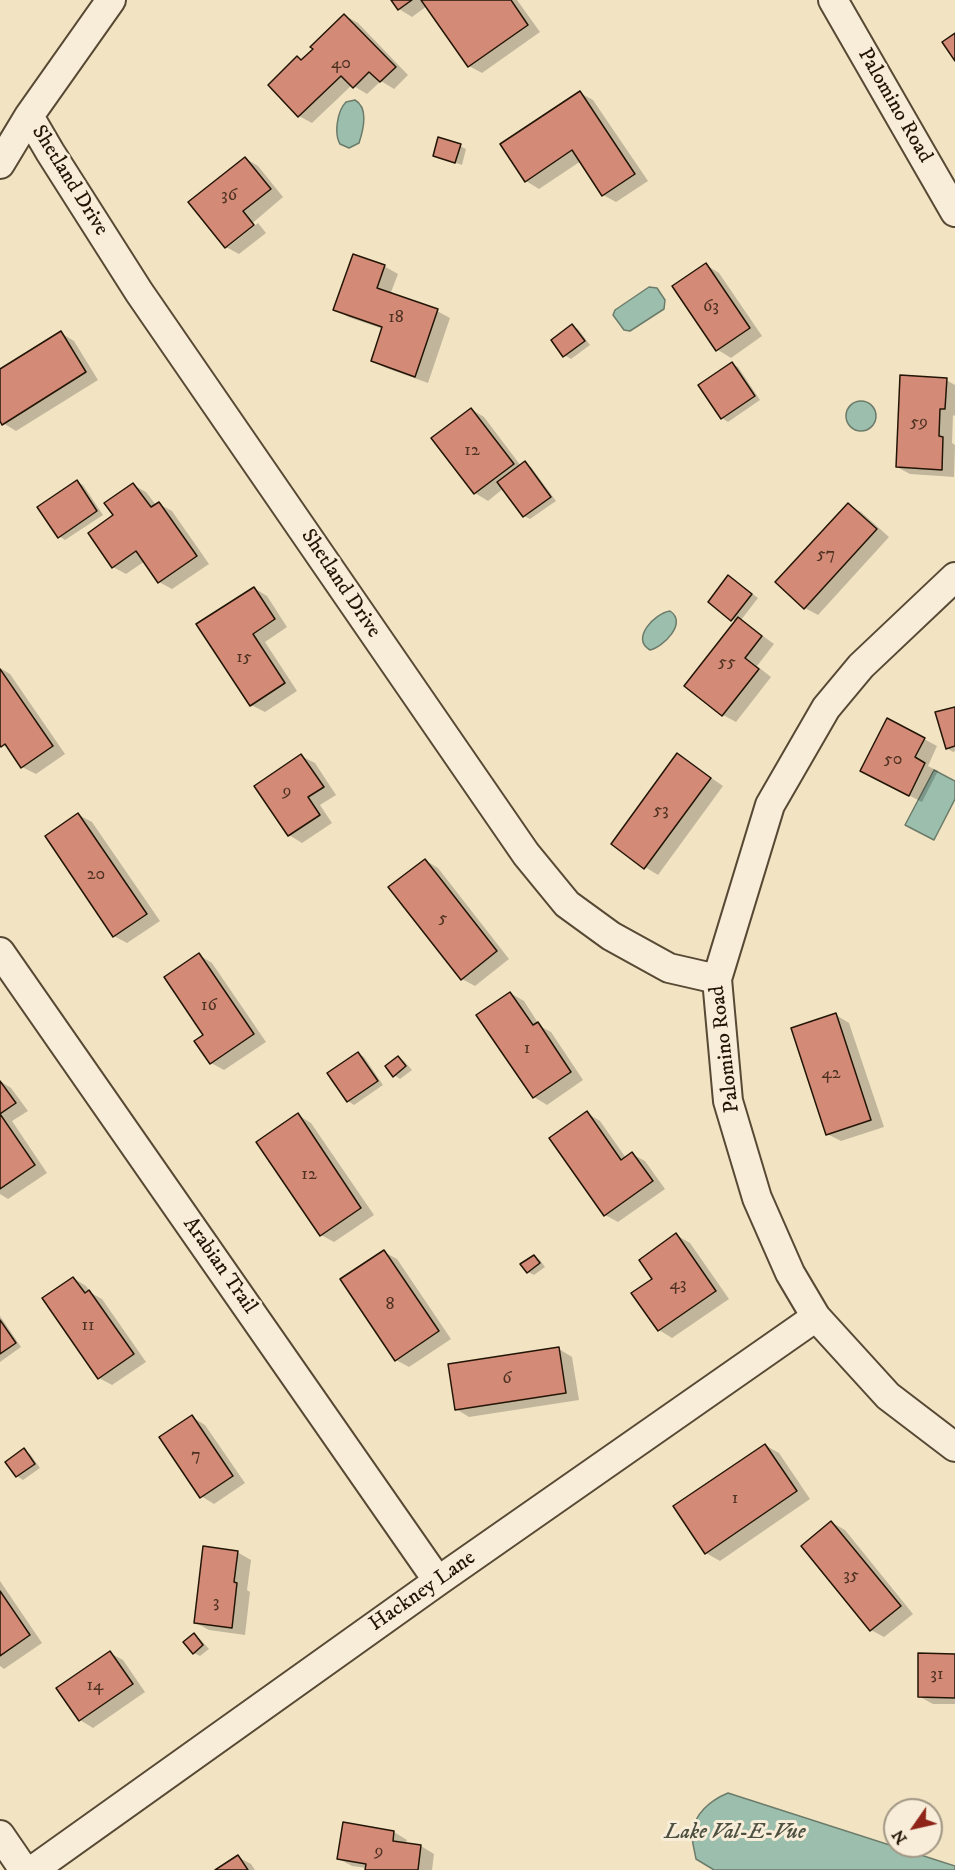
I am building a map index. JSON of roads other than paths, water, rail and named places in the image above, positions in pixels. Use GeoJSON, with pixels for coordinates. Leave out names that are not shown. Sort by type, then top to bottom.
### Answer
{"type":"FeatureCollection","features":[{"type":"Feature","properties":{"kind":"street"},"geometry":{"type":"LineString","coordinates":[[0,164],[29,116],[111,0]]}},
{"type":"Feature","properties":{"kind":"street","name":"Palomino Road"},"geometry":{"type":"LineString","coordinates":[[833,0],[955,212]]}},
{"type":"Feature","properties":{"kind":"street","name":"Shetland Drive"},"geometry":{"type":"LineString","coordinates":[[29,116],[140,292],[526,854],[567,904],[611,936],[669,968],[717,979]]}},
{"type":"Feature","properties":{"kind":"street","name":"Palomino Road"},"geometry":{"type":"LineString","coordinates":[[955,577],[861,666],[820,718],[770,805],[717,979],[728,1101],[757,1198],[790,1273],[816,1317],[888,1396],[955,1448]]}},
{"type":"Feature","properties":{"kind":"street","name":"Arabian Trail"},"geometry":{"type":"LineString","coordinates":[[0,952],[438,1581]]}},
{"type":"Feature","properties":{"kind":"street","name":"Hackney Lane"},"geometry":{"type":"LineString","coordinates":[[33,1870],[438,1581],[816,1317]]}},
{"type":"Feature","properties":{"kind":"street"},"geometry":{"type":"LineString","coordinates":[[0,1835],[24,1870]]}},
{"type":"Feature","properties":{"kind":"water"},"geometry":{"type":"Polygon","coordinates":[[[355,100],[362,108],[363,126],[359,143],[349,148],[340,144],[338,140],[337,123],[340,111],[346,102],[355,100]]]}},
{"type":"Feature","properties":{"kind":"water"},"geometry":{"type":"Polygon","coordinates":[[[649,287],[657,288],[665,300],[664,309],[630,331],[624,330],[613,315],[615,310],[649,287]]]}},
{"type":"Feature","properties":{"kind":"water"},"geometry":{"type":"Polygon","coordinates":[[[861,401],[872,405],[876,416],[872,427],[861,431],[850,427],[846,416],[850,405],[861,401]]]}},
{"type":"Feature","properties":{"kind":"water"},"geometry":{"type":"Polygon","coordinates":[[[670,611],[675,616],[676,622],[672,634],[667,640],[650,650],[643,640],[647,627],[658,616],[670,611]]]}},
{"type":"Feature","properties":{"kind":"water"},"geometry":{"type":"Polygon","coordinates":[[[934,770],[955,781],[955,799],[934,840],[905,825],[934,770]]]}},
{"type":"Feature","properties":{"kind":"water","name":"Lake Val-E-Vue"},"geometry":{"type":"Polygon","coordinates":[[[728,1793],[883,1843],[883,1858],[930,1858],[955,1866],[955,1870],[714,1870],[696,1859],[692,1838],[693,1827],[699,1814],[715,1800],[728,1793]]]}}]}
